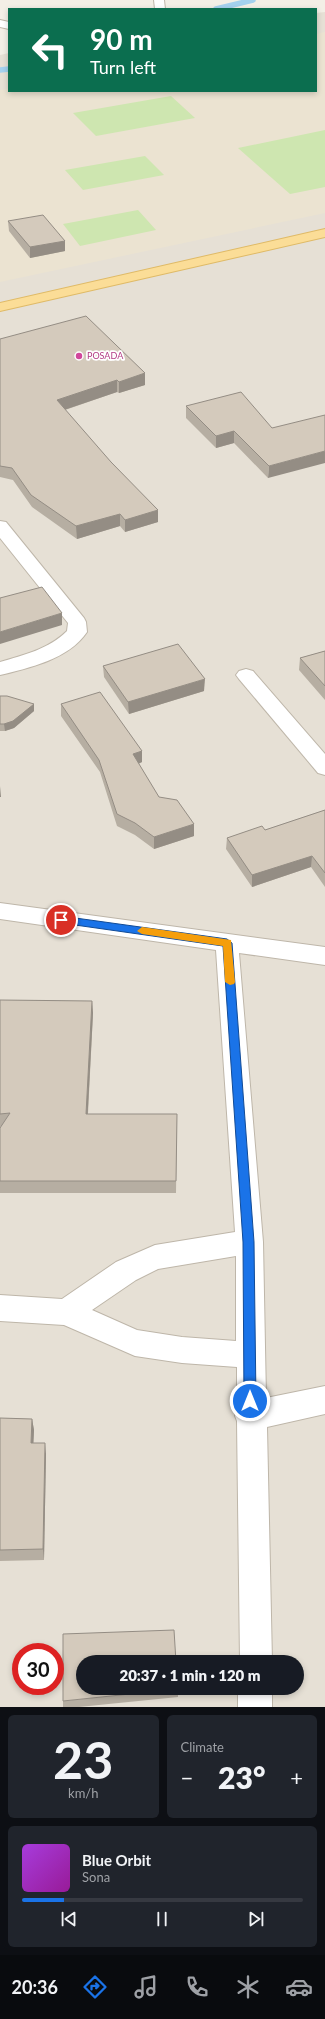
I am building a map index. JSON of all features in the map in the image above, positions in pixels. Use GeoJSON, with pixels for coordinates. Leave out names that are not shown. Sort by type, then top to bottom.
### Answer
{"type":"FeatureCollection","features":[{"type":"Feature","properties":{"kind":"main road"},"geometry":{"type":"LineString","coordinates":[[0,308],[325,233]]}},
{"type":"Feature","properties":{"kind":"main road"},"geometry":{"type":"LineString","coordinates":[[0,317],[325,243]]}},
{"type":"Feature","properties":{"kind":"street"},"geometry":{"type":"LineString","coordinates":[[0,526],[77,622],[77,632],[68,643],[0,669]]}},
{"type":"Feature","properties":{"kind":"street"},"geometry":{"type":"LineString","coordinates":[[246,675],[325,768]]}},
{"type":"Feature","properties":{"kind":"street"},"geometry":{"type":"LineString","coordinates":[[0,912],[325,956]]}},
{"type":"Feature","properties":{"kind":"street"},"geometry":{"type":"LineString","coordinates":[[227,943],[249,1242],[250,1416],[256,1655]]}},
{"type":"Feature","properties":{"kind":"street"},"geometry":{"type":"LineString","coordinates":[[66,1312],[126,1271],[155,1257],[249,1242]]}},
{"type":"Feature","properties":{"kind":"street"},"geometry":{"type":"LineString","coordinates":[[0,1308],[66,1312],[135,1343],[182,1350],[250,1355]]}},
{"type":"Feature","properties":{"kind":"street"},"geometry":{"type":"LineString","coordinates":[[250,1416],[325,1400]]}},
{"type":"Feature","properties":{"kind":"street"},"geometry":{"type":"LineString","coordinates":[[255,1695],[255,1707]]}},
{"type":"Feature","properties":{"kind":"shaded area"},"geometry":{"type":"Polygon","coordinates":[[[325,12],[325,1707],[0,1707],[0,55],[8,53],[8,92],[317,92],[317,13],[325,12]]]}},
{"type":"Feature","properties":{"kind":"shaded area"},"geometry":{"type":"Polygon","coordinates":[[[325,32],[325,213],[0,282],[0,90],[8,89],[8,92],[317,92],[317,34],[325,32]]]}},
{"type":"Feature","properties":{"kind":"green space"},"geometry":{"type":"Polygon","coordinates":[[[171,96],[195,118],[96,136],[73,113],[171,96]]]}},
{"type":"Feature","properties":{"kind":"green space"},"geometry":{"type":"Polygon","coordinates":[[[325,130],[325,187],[290,194],[238,148],[325,130]]]}},
{"type":"Feature","properties":{"kind":"green space"},"geometry":{"type":"Polygon","coordinates":[[[145,156],[164,175],[83,190],[65,170],[145,156]]]}},
{"type":"Feature","properties":{"kind":"green space"},"geometry":{"type":"Polygon","coordinates":[[[138,210],[156,230],[80,246],[63,224],[138,210]]]}},
{"type":"Feature","properties":{"kind":"building"},"geometry":{"type":"Polygon","coordinates":[[[43,215],[65,241],[30,247],[8,221],[43,215]]]}},
{"type":"Feature","properties":{"kind":"building"},"geometry":{"type":"Polygon","coordinates":[[[86,316],[145,373],[119,382],[117,380],[57,400],[111,462],[158,510],[125,520],[120,514],[76,526],[31,495],[12,468],[0,466],[0,339],[86,316]]]}},
{"type":"Feature","properties":{"kind":"building"},"geometry":{"type":"Polygon","coordinates":[[[241,392],[272,428],[325,415],[325,451],[269,466],[234,431],[216,436],[186,406],[241,392]]]}},
{"type":"Feature","properties":{"kind":"building"},"geometry":{"type":"Polygon","coordinates":[[[42,587],[62,613],[0,632],[0,598],[42,587]]]}},
{"type":"Feature","properties":{"kind":"building"},"geometry":{"type":"Polygon","coordinates":[[[178,644],[205,679],[128,702],[103,666],[178,644]]]}},
{"type":"Feature","properties":{"kind":"building"},"geometry":{"type":"Polygon","coordinates":[[[325,651],[325,686],[300,658],[325,651]]]}},
{"type":"Feature","properties":{"kind":"building"},"geometry":{"type":"Polygon","coordinates":[[[100,692],[142,751],[133,754],[159,797],[177,800],[194,824],[154,837],[135,823],[117,814],[99,760],[61,704],[100,692]]]}},
{"type":"Feature","properties":{"kind":"building"},"geometry":{"type":"Polygon","coordinates":[[[0,696],[7,696],[34,704],[13,721],[0,724],[0,696]]]}},
{"type":"Feature","properties":{"kind":"building"},"geometry":{"type":"Polygon","coordinates":[[[325,810],[325,873],[312,856],[252,875],[227,838],[262,826],[265,830],[325,810]]]}},
{"type":"Feature","properties":{"kind":"building"},"geometry":{"type":"Polygon","coordinates":[[[0,1000],[92,1001],[86,1114],[177,1114],[176,1181],[0,1181],[0,1128],[10,1113],[0,1114],[0,1000]]]}},
{"type":"Feature","properties":{"kind":"building"},"geometry":{"type":"Polygon","coordinates":[[[0,1418],[32,1419],[31,1443],[45,1443],[43,1549],[0,1550],[0,1418]]]}},
{"type":"Feature","properties":{"kind":"building"},"geometry":{"type":"Polygon","coordinates":[[[174,1630],[176,1655],[76,1655],[76,1695],[120,1695],[63,1701],[63,1634],[174,1630]]]}},
{"type":"Feature","properties":{"kind":"waterway"},"geometry":{"type":"LineString","coordinates":[[220,8],[253,0]]}},
{"type":"Feature","properties":{"kind":"waterway"},"geometry":{"type":"LineString","coordinates":[[0,70],[8,69]]}},
{"type":"Feature","properties":{"kind":"slow traffic"},"geometry":{"type":"LineString","coordinates":[[142,931],[227,943],[230,982]]}},
{"type":"Feature","properties":{"kind":"place","name":"POSADA"},"geometry":{"type":"Point","coordinates":[79,356]}},
{"type":"Feature","properties":{"kind":"route"},"geometry":{"type":"LineString","coordinates":[[61,920],[227,943],[249,1242],[250,1401]]}}]}
